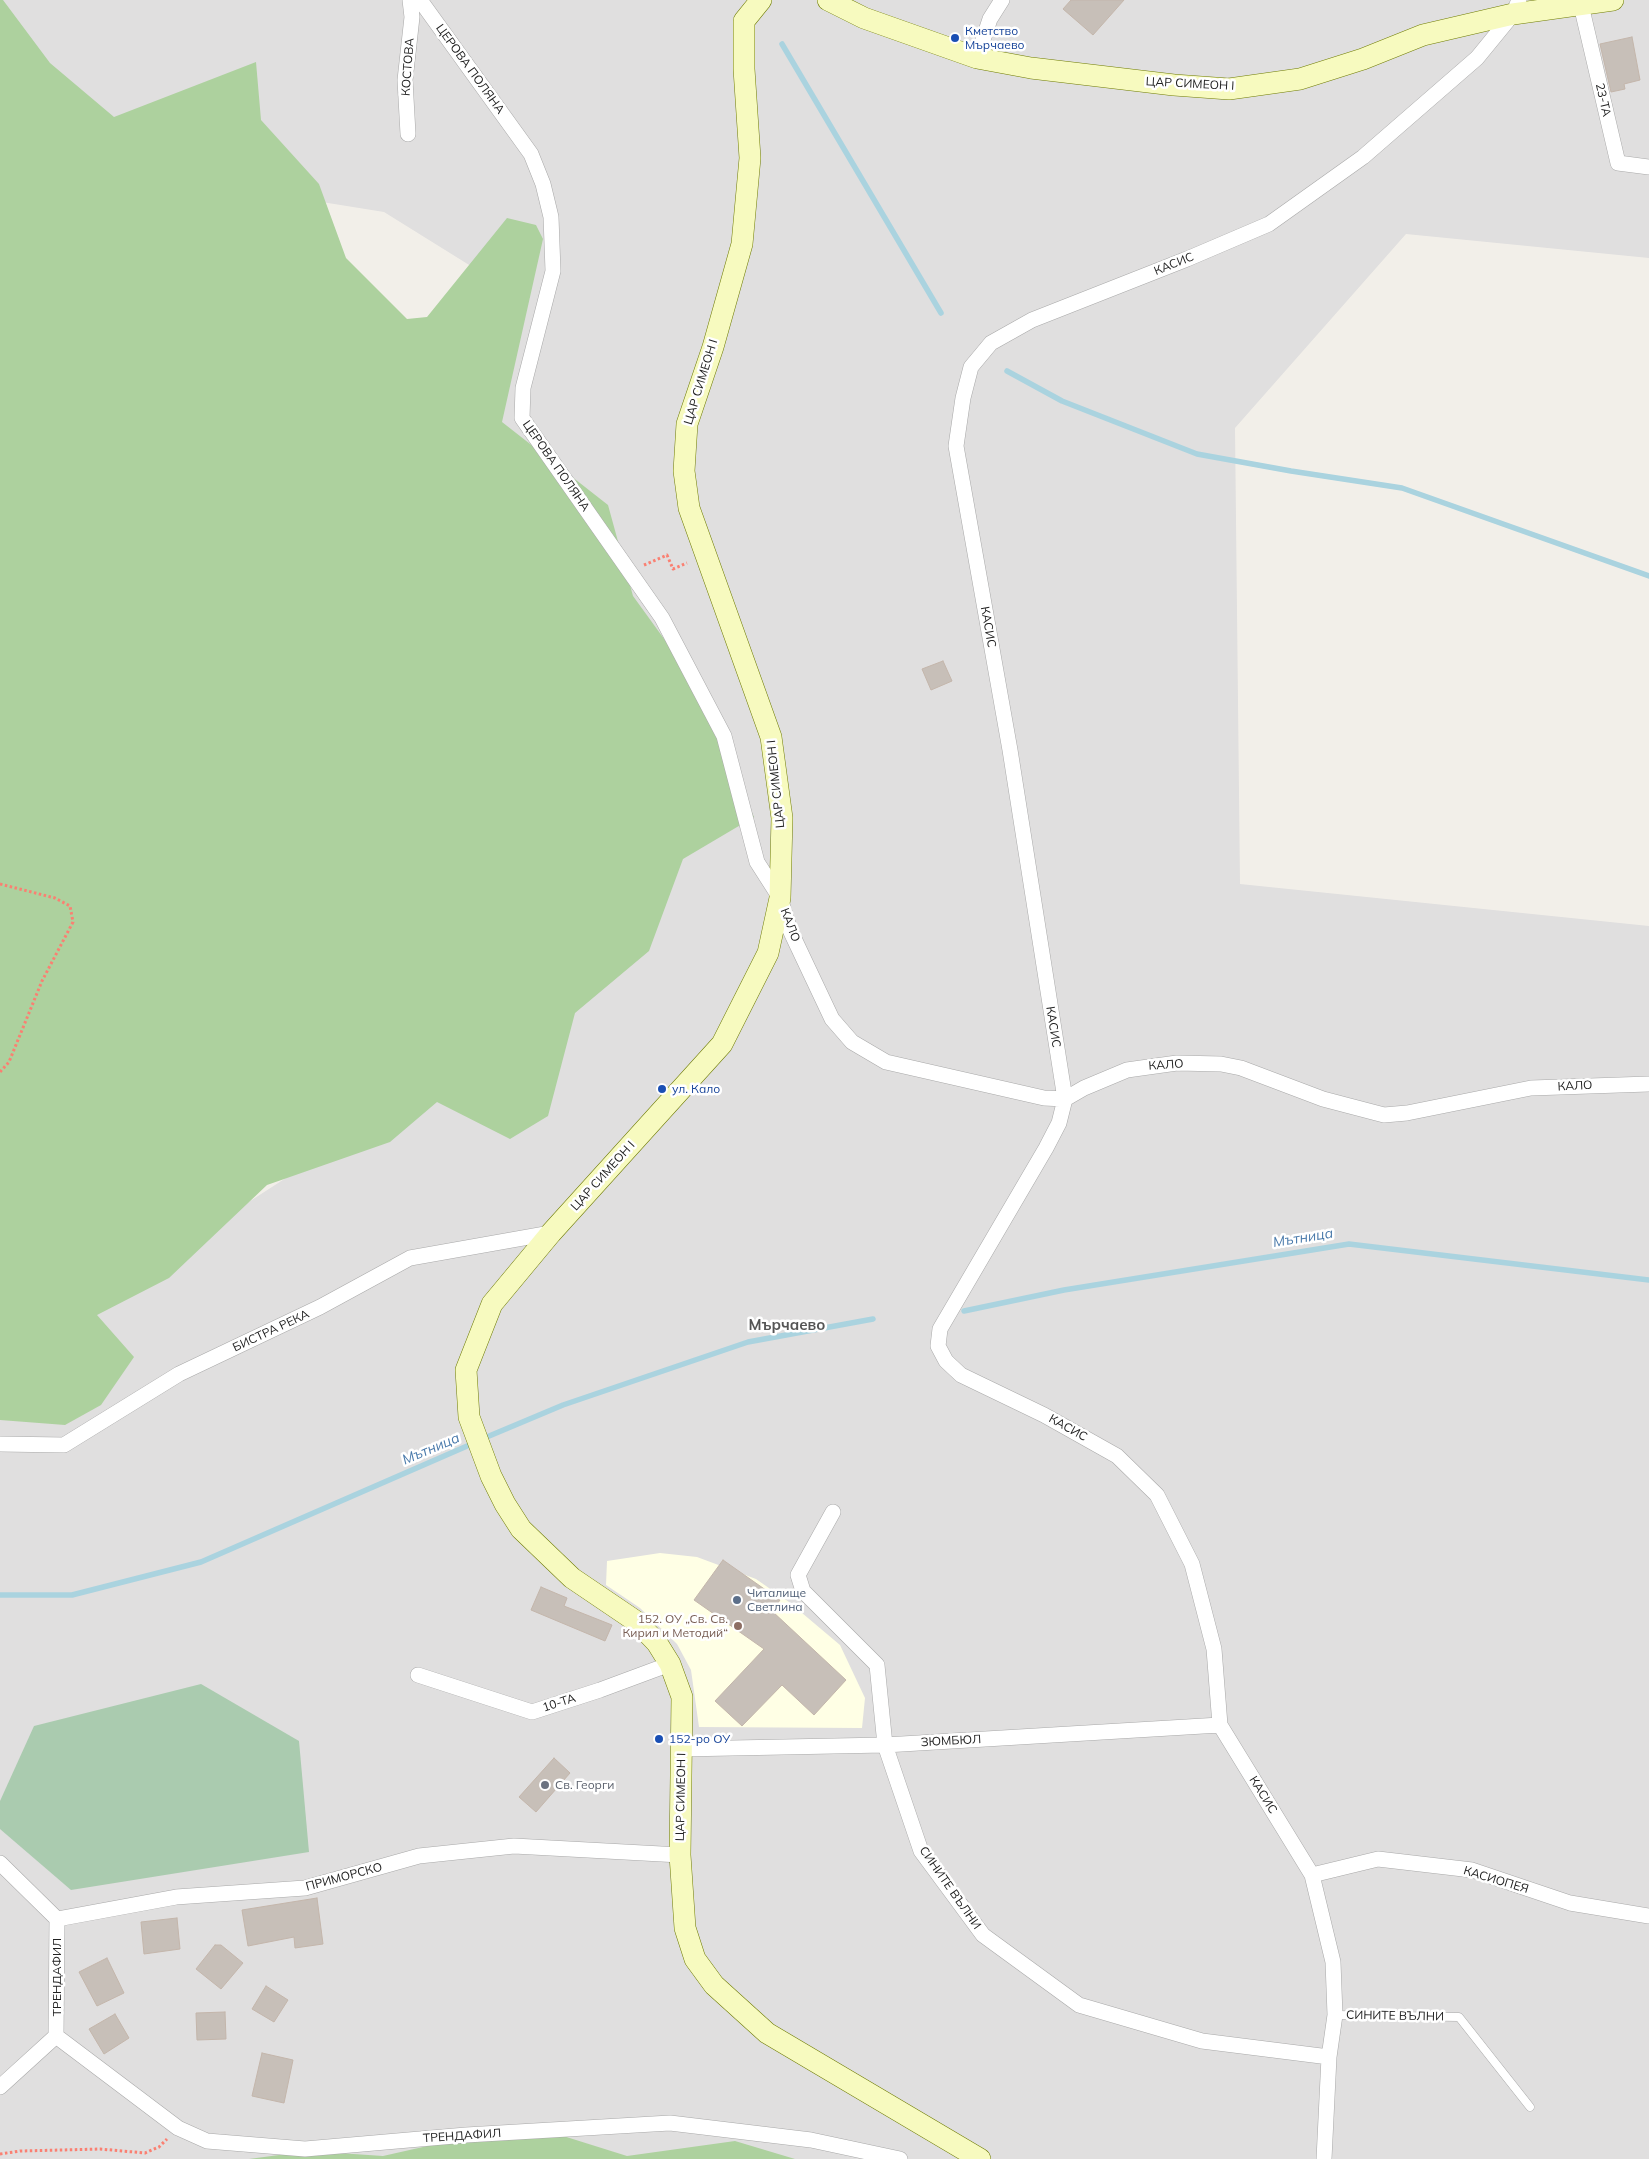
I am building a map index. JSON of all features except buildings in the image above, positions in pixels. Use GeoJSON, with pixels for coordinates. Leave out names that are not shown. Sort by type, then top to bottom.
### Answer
{"type":"FeatureCollection","features":[{"type":"Feature","properties":{"kind":"street","name":"КОСТОВА"},"geometry":{"type":"LineString","coordinates":[[408,134],[405,80],[412,17],[410,0]]}},
{"type":"Feature","properties":{"kind":"street","name":"ЦЕРОВА ПОЛЯНА"},"geometry":{"type":"LineString","coordinates":[[420,0],[531,154],[544,184],[551,217],[552,271],[523,388],[522,418],[662,618],[724,736],[757,862],[780,898]]}},
{"type":"Feature","properties":{"kind":"street","name":"ЦАР СИМЕОН I"},"geometry":{"type":"LineString","coordinates":[[761,0],[744,21],[744,68],[750,158],[742,244],[687,424],[684,471],[689,508],[771,737],[782,818],[780,898],[768,953],[722,1044],[551,1233],[492,1304],[466,1370],[469,1417],[504,1504],[522,1529],[572,1578],[637,1622],[657,1643],[670,1664],[682,1697],[680,1856],[685,1928],[695,1959],[714,1985],[767,2032],[980,2159]]}},
{"type":"Feature","properties":{"kind":"street","name":"ЦАР СИМЕОН I"},"geometry":{"type":"LineString","coordinates":[[828,0],[864,18],[976,58],[1031,68],[1174,85],[1229,89],[1300,79],[1363,59],[1423,35],[1516,7],[1581,5],[1614,0]]}},
{"type":"Feature","properties":{"kind":"street"},"geometry":{"type":"LineString","coordinates":[[976,58],[990,19],[1002,0]]}},
{"type":"Feature","properties":{"kind":"street","name":"23-ТА"},"geometry":{"type":"LineString","coordinates":[[1581,5],[1618,164],[1649,167]]}},
{"type":"Feature","properties":{"kind":"street","name":"КАСИС"},"geometry":{"type":"LineString","coordinates":[[1324,2159],[1329,2057],[1335,2015],[1333,1962],[1312,1875],[1220,1726],[1214,1649],[1192,1564],[1156,1495],[1117,1456],[1044,1415],[961,1375],[946,1361],[938,1346],[940,1329],[1046,1148],[1059,1123],[1065,1099],[1010,750],[956,446],[963,398],[971,367],[991,343],[1032,320],[1270,224],[1370,151],[1477,58],[1516,7]]}},
{"type":"Feature","properties":{"kind":"street","name":"КАЛО"},"geometry":{"type":"LineString","coordinates":[[780,898],[790,930],[832,1019],[852,1042],[886,1062],[1044,1098],[1065,1099],[1084,1088],[1126,1070],[1177,1063],[1221,1064],[1241,1068],[1324,1099],[1384,1114],[1407,1113],[1531,1088],[1649,1084]]}},
{"type":"Feature","properties":{"kind":"street","name":"БИСТРА РЕКА"},"geometry":{"type":"LineString","coordinates":[[0,1444],[64,1445],[180,1374],[320,1308],[410,1258],[551,1233]]}},
{"type":"Feature","properties":{"kind":"street","name":"СИНИТЕ ВЪЛНИ"},"geometry":{"type":"LineString","coordinates":[[833,1512],[798,1575],[803,1592],[878,1665],[885,1745],[921,1851],[983,1935],[1079,2005],[1202,2041],[1329,2057]]}},
{"type":"Feature","properties":{"kind":"street","name":"10-ТА"},"geometry":{"type":"LineString","coordinates":[[418,1675],[532,1712],[600,1690],[670,1664]]}},
{"type":"Feature","properties":{"kind":"street","name":"ЗЮМБЮЛ"},"geometry":{"type":"LineString","coordinates":[[682,1750],[885,1745],[1220,1726]]}},
{"type":"Feature","properties":{"kind":"street","name":"ПРИМОРСКО"},"geometry":{"type":"LineString","coordinates":[[57,1919],[176,1897],[305,1888],[419,1856],[514,1846],[680,1856]]}},
{"type":"Feature","properties":{"kind":"street","name":"КАСИОПЕЯ"},"geometry":{"type":"LineString","coordinates":[[1312,1875],[1378,1859],[1472,1870],[1570,1903],[1649,1916]]}},
{"type":"Feature","properties":{"kind":"street"},"geometry":{"type":"LineString","coordinates":[[0,1863],[57,1919]]}},
{"type":"Feature","properties":{"kind":"street","name":"ТРЕНДАФИЛ"},"geometry":{"type":"LineString","coordinates":[[57,1919],[56,2036],[178,2128],[207,2141],[305,2149],[466,2135],[670,2123],[811,2140],[900,2159]]}},
{"type":"Feature","properties":{"kind":"street"},"geometry":{"type":"LineString","coordinates":[[0,2087],[56,2036]]}},
{"type":"Feature","properties":{"kind":"lane","name":"СИНИТЕ ВЪЛНИ"},"geometry":{"type":"LineString","coordinates":[[1335,2015],[1460,2017],[1530,2108]]}},
{"type":"Feature","properties":{"kind":"path"},"geometry":{"type":"LineString","coordinates":[[630,571],[667,555],[674,569],[706,555]]}},
{"type":"Feature","properties":{"kind":"path"},"geometry":{"type":"LineString","coordinates":[[0,884],[55,898],[70,906],[73,922],[42,981],[9,1062],[0,1072]]}},
{"type":"Feature","properties":{"kind":"path"},"geometry":{"type":"LineString","coordinates":[[0,2154],[20,2151],[100,2149],[145,2153],[159,2147],[178,2128]]}},
{"type":"Feature","properties":{"kind":"shaded area"},"geometry":{"type":"Polygon","coordinates":[[[0,0],[1649,0],[1649,258],[1406,234],[1235,428],[1240,884],[1649,926],[1649,2159],[0,2159],[0,1357],[10,1356],[413,1096],[517,513],[474,268],[384,212],[210,184],[0,44],[0,0]]]}},
{"type":"Feature","properties":{"kind":"shaded area","name":"152. ОУ „Св. Св. Кирил и Методий“"},"geometry":{"type":"Polygon","coordinates":[[[660,1553],[697,1557],[756,1579],[789,1602],[840,1645],[865,1698],[862,1728],[699,1727],[691,1670],[677,1644],[640,1608],[606,1585],[607,1561],[660,1553]]]}},
{"type":"Feature","properties":{"kind":"shaded area"},"geometry":{"type":"Polygon","coordinates":[[[201,1684],[299,1741],[309,1852],[71,1890],[0,1829],[0,1801],[34,1726],[201,1684]]]}},
{"type":"Feature","properties":{"kind":"green space"},"geometry":{"type":"Polygon","coordinates":[[[0,0],[3,0],[50,63],[114,117],[256,62],[261,120],[319,184],[346,258],[407,319],[427,317],[507,218],[536,225],[543,239],[502,422],[608,505],[633,596],[688,672],[754,817],[683,859],[649,951],[575,1013],[548,1116],[510,1139],[437,1102],[390,1142],[267,1185],[169,1278],[97,1315],[134,1357],[101,1405],[65,1425],[0,1420],[0,0]]]}},
{"type":"Feature","properties":{"kind":"green space"},"geometry":{"type":"Polygon","coordinates":[[[525,2124],[627,2156],[735,2141],[795,2159],[249,2159],[309,2151],[383,2156],[525,2124]]]}},
{"type":"Feature","properties":{"kind":"waterway"},"geometry":{"type":"LineString","coordinates":[[782,44],[941,313]]}},
{"type":"Feature","properties":{"kind":"waterway"},"geometry":{"type":"LineString","coordinates":[[1007,371],[1062,401],[1197,454],[1402,488],[1649,576]]}},
{"type":"Feature","properties":{"kind":"waterway","name":"Мътница"},"geometry":{"type":"LineString","coordinates":[[964,1311],[1064,1290],[1349,1244],[1649,1280]]}},
{"type":"Feature","properties":{"kind":"waterway","name":"Мътница"},"geometry":{"type":"LineString","coordinates":[[482,1439],[563,1405],[748,1342],[873,1319]]}},
{"type":"Feature","properties":{"kind":"waterway","name":"Мътница"},"geometry":{"type":"LineString","coordinates":[[0,1595],[72,1595],[201,1562],[474,1443]]}},
{"type":"Feature","properties":{"kind":"place","name":"Кметство Мърчаево"},"geometry":{"type":"Point","coordinates":[955,38]}},
{"type":"Feature","properties":{"kind":"place","name":"ул. Кало"},"geometry":{"type":"Point","coordinates":[662,1089]}},
{"type":"Feature","properties":{"kind":"place","name":"Читалище Светлина"},"geometry":{"type":"Point","coordinates":[737,1600]}},
{"type":"Feature","properties":{"kind":"place","name":"152. ОУ „Св. Св. Кирил и Методий“"},"geometry":{"type":"Point","coordinates":[738,1626]}},
{"type":"Feature","properties":{"kind":"place","name":"152-ро ОУ"},"geometry":{"type":"Point","coordinates":[659,1739]}},
{"type":"Feature","properties":{"kind":"place","name":"Св. Георги"},"geometry":{"type":"Point","coordinates":[545,1785]}},
{"type":"Feature","properties":{"kind":"district","name":"Мърчаево"},"geometry":{"type":"Point","coordinates":[787,1325]}}]}
